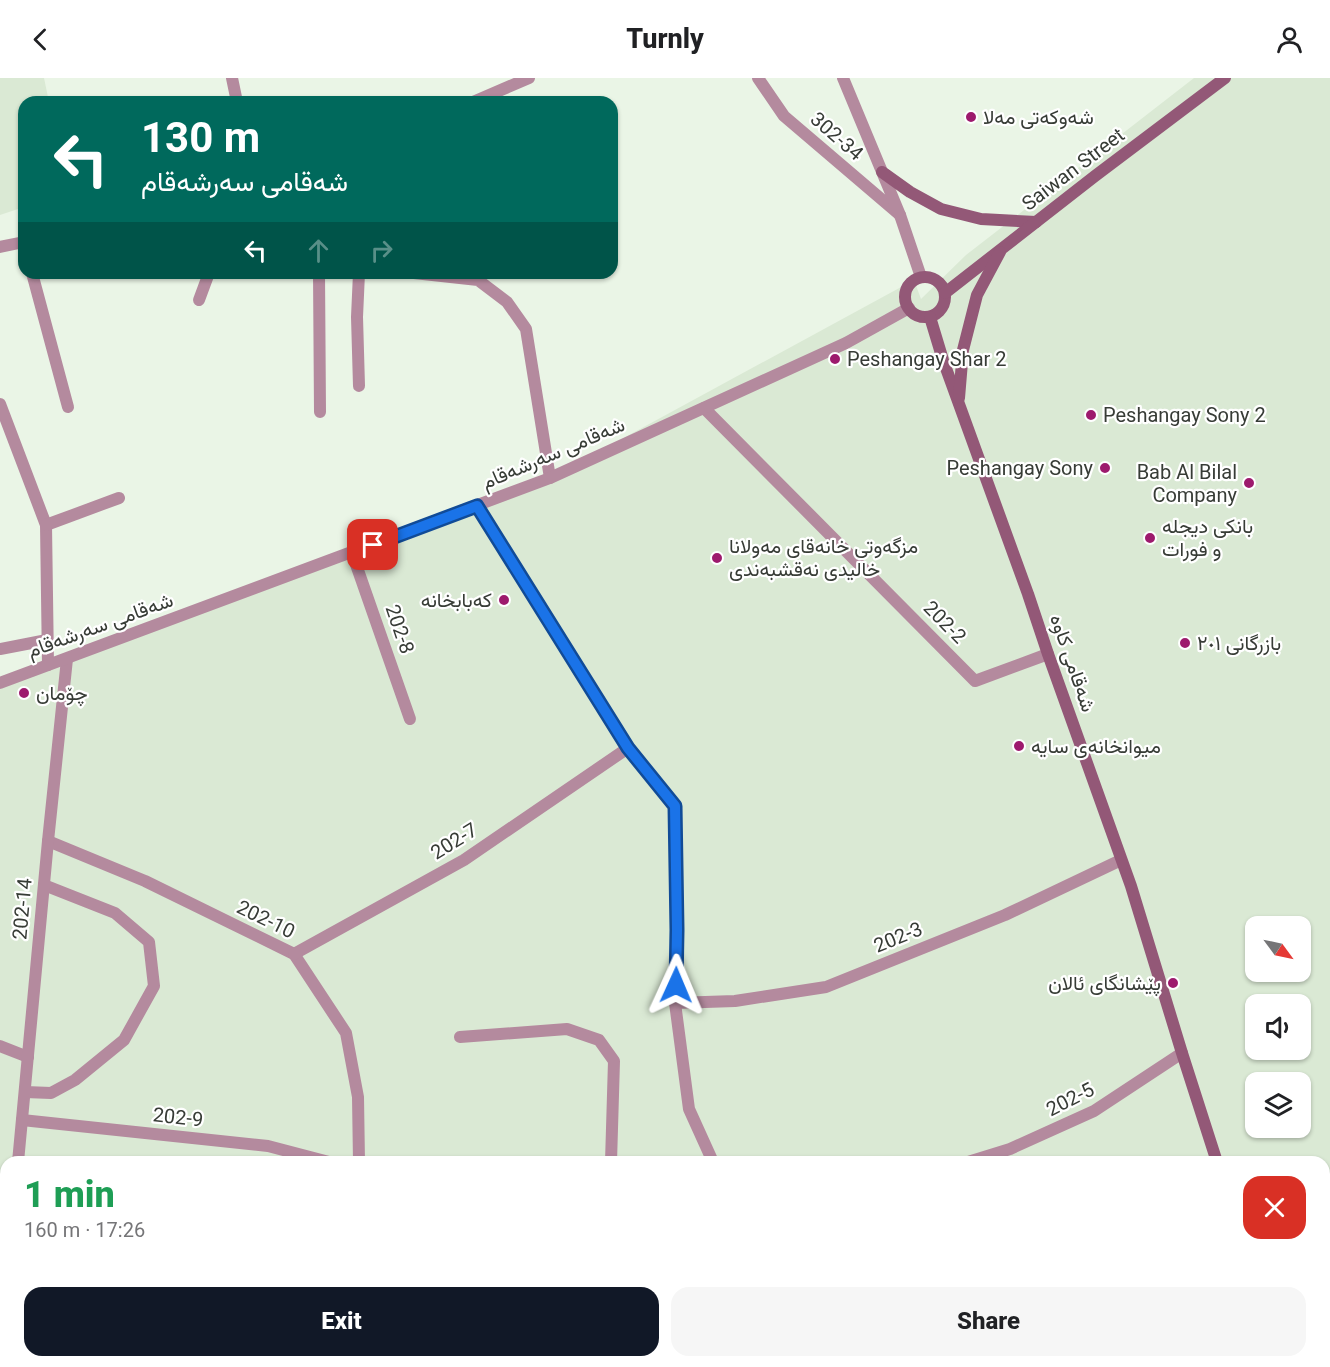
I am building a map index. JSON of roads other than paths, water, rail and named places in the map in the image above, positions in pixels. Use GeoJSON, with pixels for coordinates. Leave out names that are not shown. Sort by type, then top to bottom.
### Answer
{"type":"FeatureCollection","features":[{"type":"Feature","properties":{"kind":"main road","name":"Saiwan Street"},"geometry":{"type":"LineString","coordinates":[[945,292],[1225,78]]}},
{"type":"Feature","properties":{"kind":"main road"},"geometry":{"type":"LineString","coordinates":[[882,172],[910,192],[941,209],[981,219],[1036,222]]}},
{"type":"Feature","properties":{"kind":"main road"},"geometry":{"type":"LineString","coordinates":[[959,402],[963,350],[977,295],[1003,248]]}},
{"type":"Feature","properties":{"kind":"main road"},"geometry":{"type":"LineString","coordinates":[[921,277],[936,280],[945,292],[943,308],[930,316],[922,317],[914,314],[906,301],[905,293],[909,286],[921,277]]}},
{"type":"Feature","properties":{"kind":"main road","name":"شەقامی کاوە"},"geometry":{"type":"LineString","coordinates":[[930,316],[943,360],[1029,594],[1048,654],[1131,886],[1215,1156]]}},
{"type":"Feature","properties":{"kind":"street"},"geometry":{"type":"LineString","coordinates":[[231,78],[236,96]]}},
{"type":"Feature","properties":{"kind":"street"},"geometry":{"type":"LineString","coordinates":[[487,96],[529,78]]}},
{"type":"Feature","properties":{"kind":"street","name":"302-34"},"geometry":{"type":"LineString","coordinates":[[759,78],[784,116],[900,215]]}},
{"type":"Feature","properties":{"kind":"street"},"geometry":{"type":"LineString","coordinates":[[843,78],[900,215],[921,277]]}},
{"type":"Feature","properties":{"kind":"street"},"geometry":{"type":"LineString","coordinates":[[0,247],[18,243]]}},
{"type":"Feature","properties":{"kind":"street"},"geometry":{"type":"LineString","coordinates":[[34,279],[68,407]]}},
{"type":"Feature","properties":{"kind":"street"},"geometry":{"type":"LineString","coordinates":[[199,300],[206,279]]}},
{"type":"Feature","properties":{"kind":"street"},"geometry":{"type":"LineString","coordinates":[[319,279],[320,412]]}},
{"type":"Feature","properties":{"kind":"street"},"geometry":{"type":"LineString","coordinates":[[359,279],[357,317],[359,386]]}},
{"type":"Feature","properties":{"kind":"street"},"geometry":{"type":"LineString","coordinates":[[473,279],[478,280],[507,302],[526,329],[550,478]]}},
{"type":"Feature","properties":{"kind":"street","name":"شەقامی سەرشەقام"},"geometry":{"type":"LineString","coordinates":[[0,683],[550,478],[846,343],[909,308]]}},
{"type":"Feature","properties":{"kind":"street"},"geometry":{"type":"LineString","coordinates":[[0,404],[46,525],[48,665]]}},
{"type":"Feature","properties":{"kind":"street","name":"202-2"},"geometry":{"type":"LineString","coordinates":[[704,408],[975,681],[1048,654]]}},
{"type":"Feature","properties":{"kind":"street"},"geometry":{"type":"LineString","coordinates":[[46,525],[119,498]]}},
{"type":"Feature","properties":{"kind":"street"},"geometry":{"type":"LineString","coordinates":[[477,506],[628,748],[675,806],[677,930],[675,1003],[689,1109],[710,1156]]}},
{"type":"Feature","properties":{"kind":"street","name":"202-8"},"geometry":{"type":"LineString","coordinates":[[352,553],[410,719]]}},
{"type":"Feature","properties":{"kind":"street"},"geometry":{"type":"LineString","coordinates":[[0,649],[47,640]]}},
{"type":"Feature","properties":{"kind":"street","name":"202-14"},"geometry":{"type":"LineString","coordinates":[[19,1156],[67,659]]}},
{"type":"Feature","properties":{"kind":"street","name":"202-7"},"geometry":{"type":"LineString","coordinates":[[294,954],[464,860],[628,748]]}},
{"type":"Feature","properties":{"kind":"street","name":"202-10"},"geometry":{"type":"LineString","coordinates":[[48,841],[145,881],[294,954],[346,1033],[358,1097],[359,1156]]}},
{"type":"Feature","properties":{"kind":"street","name":"202-3"},"geometry":{"type":"LineString","coordinates":[[675,1003],[735,1001],[826,987],[1005,915],[1121,860]]}},
{"type":"Feature","properties":{"kind":"street"},"geometry":{"type":"LineString","coordinates":[[25,1092],[51,1093],[75,1080],[124,1040],[154,986],[150,942],[115,913],[44,885]]}},
{"type":"Feature","properties":{"kind":"street"},"geometry":{"type":"LineString","coordinates":[[460,1037],[567,1029],[599,1040],[614,1061],[611,1156]]}},
{"type":"Feature","properties":{"kind":"street"},"geometry":{"type":"LineString","coordinates":[[0,1046],[28,1057]]}},
{"type":"Feature","properties":{"kind":"street","name":"202-5"},"geometry":{"type":"LineString","coordinates":[[987,1156],[1010,1149],[1094,1111],[1182,1053]]}},
{"type":"Feature","properties":{"kind":"street","name":"202-9"},"geometry":{"type":"LineString","coordinates":[[22,1120],[268,1146],[306,1156]]}},
{"type":"Feature","properties":{"kind":"place","name":"شەوکەتی مەلا"},"geometry":{"type":"Point","coordinates":[971,117]}},
{"type":"Feature","properties":{"kind":"place","name":"Peshangay Shar 2"},"geometry":{"type":"Point","coordinates":[835,359]}},
{"type":"Feature","properties":{"kind":"place","name":"Peshangay Sony 2"},"geometry":{"type":"Point","coordinates":[1091,415]}},
{"type":"Feature","properties":{"kind":"place","name":"Peshangay Sony"},"geometry":{"type":"Point","coordinates":[1105,468]}},
{"type":"Feature","properties":{"kind":"place","name":"Bab Al Bilal Company"},"geometry":{"type":"Point","coordinates":[1249,483]}},
{"type":"Feature","properties":{"kind":"place","name":"بانکی دیجلە و فورات"},"geometry":{"type":"Point","coordinates":[1150,538]}},
{"type":"Feature","properties":{"kind":"place","name":"مزگەوتی خانەقای مەولانا خالیدی نەقشبەندی"},"geometry":{"type":"Point","coordinates":[717,558]}},
{"type":"Feature","properties":{"kind":"place","name":"کەبابخانە"},"geometry":{"type":"Point","coordinates":[504,600]}},
{"type":"Feature","properties":{"kind":"place","name":"بازرگانی ٢٠١"},"geometry":{"type":"Point","coordinates":[1185,643]}},
{"type":"Feature","properties":{"kind":"place","name":"چۆمان"},"geometry":{"type":"Point","coordinates":[24,693]}},
{"type":"Feature","properties":{"kind":"place","name":"میوانخانەی سایە"},"geometry":{"type":"Point","coordinates":[1019,746]}},
{"type":"Feature","properties":{"kind":"place","name":"پێشانگای ئالان"},"geometry":{"type":"Point","coordinates":[1173,983]}}]}
